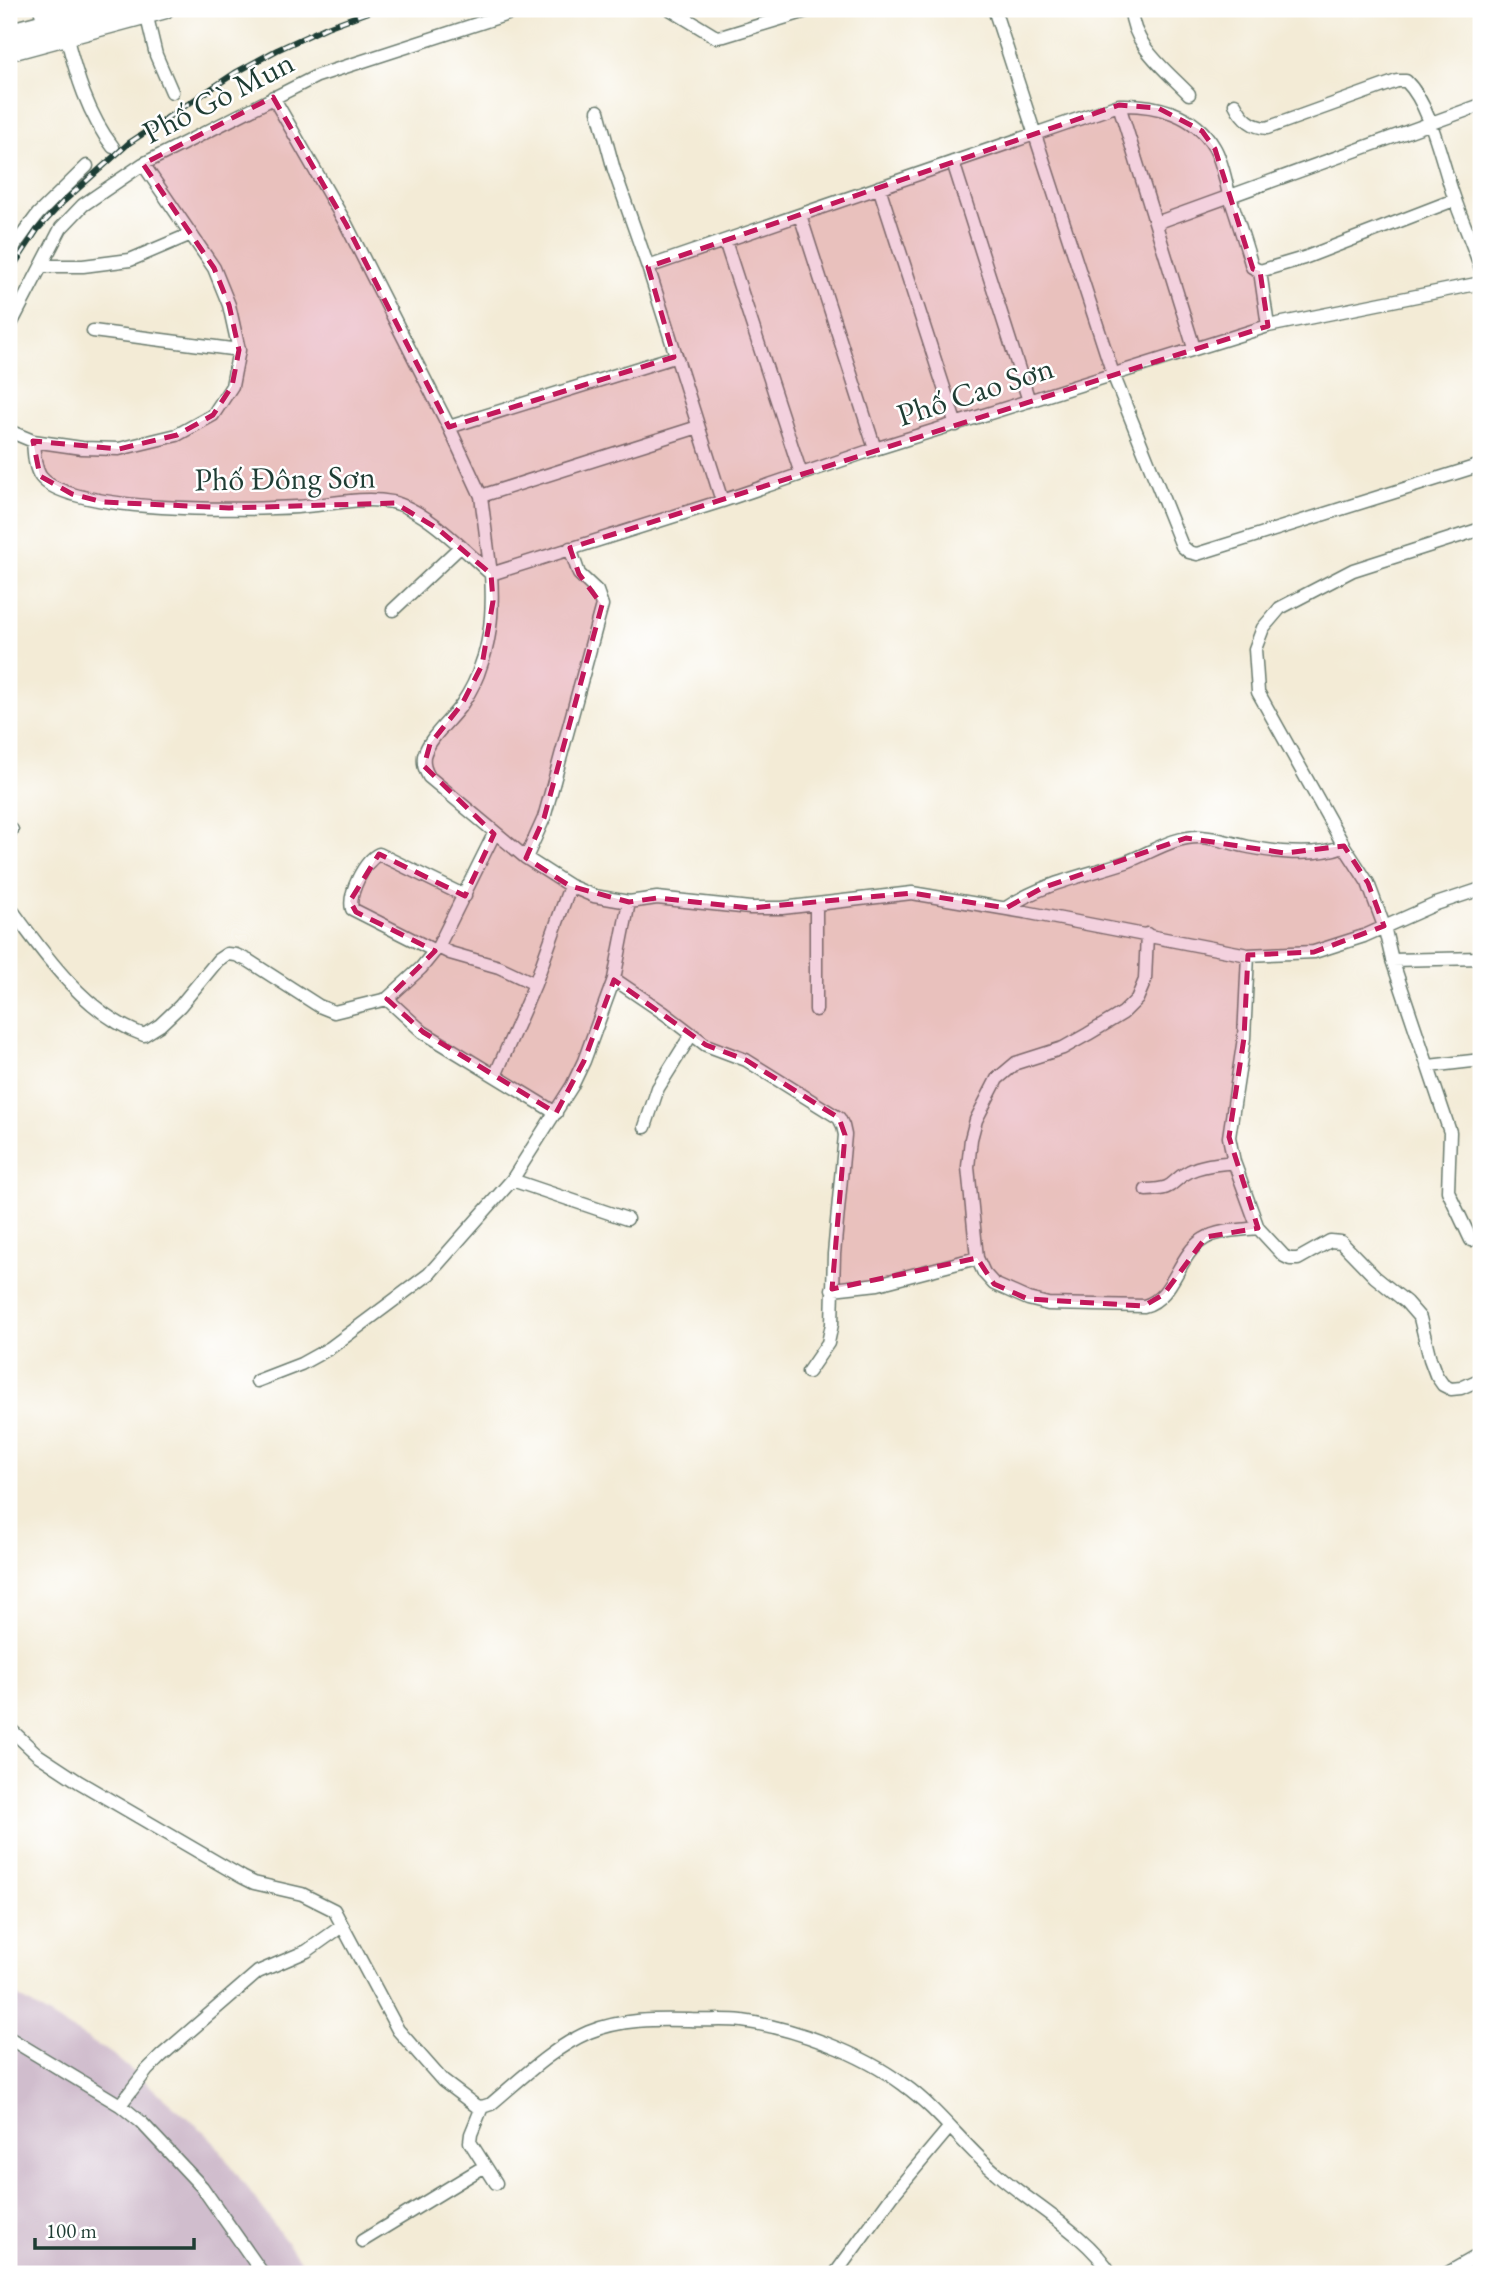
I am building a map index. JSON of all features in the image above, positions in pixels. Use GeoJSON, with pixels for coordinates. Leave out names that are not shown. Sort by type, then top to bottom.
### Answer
{"type":"FeatureCollection","features":[{"type":"Feature","properties":{"kind":"highway"},"geometry":{"type":"LineString","coordinates":[[9,33],[42,16],[87,10]]}},
{"type":"Feature","properties":{"kind":"highway"},"geometry":{"type":"LineString","coordinates":[[9,51],[155,11]]}},
{"type":"Feature","properties":{"kind":"street","name":"Phố Gò Mun"},"geometry":{"type":"LineString","coordinates":[[9,328],[61,228],[83,205],[143,164],[317,76],[523,9]]}},
{"type":"Feature","properties":{"kind":"street"},"geometry":{"type":"LineString","coordinates":[[670,9],[716,37],[813,9]]}},
{"type":"Feature","properties":{"kind":"street"},"geometry":{"type":"LineString","coordinates":[[994,9],[1114,374],[1182,546],[1197,554],[1481,465]]}},
{"type":"Feature","properties":{"kind":"street"},"geometry":{"type":"LineString","coordinates":[[1132,9],[1134,25],[1142,45],[1189,94]]}},
{"type":"Feature","properties":{"kind":"street"},"geometry":{"type":"LineString","coordinates":[[155,11],[156,55],[172,92]]}},
{"type":"Feature","properties":{"kind":"street"},"geometry":{"type":"LineString","coordinates":[[66,35],[76,74],[88,103],[103,135],[113,147]]}},
{"type":"Feature","properties":{"kind":"street"},"geometry":{"type":"LineString","coordinates":[[1235,104],[1242,117],[1257,128],[1267,128],[1397,81],[1406,81],[1412,87],[1431,124],[1454,200],[1471,236],[1481,269]]}},
{"type":"Feature","properties":{"kind":"street"},"geometry":{"type":"LineString","coordinates":[[273,97],[346,224],[481,496],[493,601],[486,652],[462,704],[430,744],[425,754],[424,766],[429,777],[526,858],[570,886],[594,896],[629,902],[657,898],[750,908],[816,906],[912,893],[1147,934],[1248,955],[1314,953],[1481,889]]}},
{"type":"Feature","properties":{"kind":"street"},"geometry":{"type":"LineString","coordinates":[[1156,223],[1481,104]]}},
{"type":"Feature","properties":{"kind":"street"},"geometry":{"type":"LineString","coordinates":[[1119,105],[1194,348]]}},
{"type":"Feature","properties":{"kind":"street"},"geometry":{"type":"LineString","coordinates":[[648,267],[1119,105],[1157,108],[1185,118],[1202,131],[1215,149],[1252,267],[1259,271],[1304,258],[1454,200]]}},
{"type":"Feature","properties":{"kind":"street"},"geometry":{"type":"LineString","coordinates":[[598,111],[614,170],[648,267],[722,501]]}},
{"type":"Feature","properties":{"kind":"street"},"geometry":{"type":"LineString","coordinates":[[953,162],[1029,401]]}},
{"type":"Feature","properties":{"kind":"street"},"geometry":{"type":"LineString","coordinates":[[9,431],[33,441],[82,448],[120,449],[177,435],[213,415],[232,386],[239,350],[229,305],[215,268],[143,164]]}},
{"type":"Feature","properties":{"kind":"street"},"geometry":{"type":"LineString","coordinates":[[9,254],[38,214],[87,166]]}},
{"type":"Feature","properties":{"kind":"street"},"geometry":{"type":"LineString","coordinates":[[879,187],[956,425]]}},
{"type":"Feature","properties":{"kind":"street"},"geometry":{"type":"LineString","coordinates":[[800,215],[875,449]]}},
{"type":"Feature","properties":{"kind":"street"},"geometry":{"type":"LineString","coordinates":[[42,266],[83,266],[130,260],[191,234]]}},
{"type":"Feature","properties":{"kind":"street"},"geometry":{"type":"LineString","coordinates":[[725,241],[801,474]]}},
{"type":"Feature","properties":{"kind":"street"},"geometry":{"type":"LineString","coordinates":[[1259,271],[1268,326]]}},
{"type":"Feature","properties":{"kind":"street","name":"Phố Cao Sơn"},"geometry":{"type":"LineString","coordinates":[[491,574],[875,449],[1268,326],[1481,283]]}},
{"type":"Feature","properties":{"kind":"street"},"geometry":{"type":"LineString","coordinates":[[93,331],[239,350]]}},
{"type":"Feature","properties":{"kind":"street"},"geometry":{"type":"LineString","coordinates":[[449,427],[674,356]]}},
{"type":"Feature","properties":{"kind":"street"},"geometry":{"type":"LineString","coordinates":[[481,496],[698,427]]}},
{"type":"Feature","properties":{"kind":"street","name":"Phố Đông Sơn"},"geometry":{"type":"LineString","coordinates":[[33,441],[40,476],[51,485],[72,494],[103,502],[229,508],[297,507],[379,501],[394,503],[414,512],[491,574]]}},
{"type":"Feature","properties":{"kind":"street"},"geometry":{"type":"LineString","coordinates":[[1471,1240],[1448,1191],[1450,1132],[1392,961],[1384,926],[1368,883],[1344,846],[1258,692],[1255,649],[1263,628],[1280,608],[1353,570],[1481,529]]}},
{"type":"Feature","properties":{"kind":"street"},"geometry":{"type":"LineString","coordinates":[[393,610],[460,547]]}},
{"type":"Feature","properties":{"kind":"street"},"geometry":{"type":"LineString","coordinates":[[526,858],[544,818],[602,605],[597,591],[579,574],[570,548]]}},
{"type":"Feature","properties":{"kind":"street"},"geometry":{"type":"LineString","coordinates":[[9,906],[62,975],[128,1030],[144,1035],[160,1025],[180,1006],[218,960],[227,954],[249,961],[319,1006],[334,1012],[387,999],[421,968],[436,949],[465,896],[494,834]]}},
{"type":"Feature","properties":{"kind":"street"},"geometry":{"type":"LineString","coordinates":[[1006,908],[1042,888],[1122,863],[1186,838],[1220,840],[1284,853],[1326,851],[1344,846]]}},
{"type":"Feature","properties":{"kind":"street"},"geometry":{"type":"LineString","coordinates":[[465,896],[379,854],[373,857],[350,901],[352,909],[436,949],[499,967],[535,984]]}},
{"type":"Feature","properties":{"kind":"street"},"geometry":{"type":"LineString","coordinates":[[495,1076],[535,984],[570,886]]}},
{"type":"Feature","properties":{"kind":"street"},"geometry":{"type":"LineString","coordinates":[[257,1381],[330,1349],[429,1274],[512,1180],[555,1113],[584,1061],[614,979],[629,902]]}},
{"type":"Feature","properties":{"kind":"street"},"geometry":{"type":"LineString","coordinates":[[816,906],[816,1010]]}},
{"type":"Feature","properties":{"kind":"street"},"geometry":{"type":"LineString","coordinates":[[1147,934],[1145,980],[1137,999],[1123,1013],[1063,1048],[1016,1063],[996,1079],[982,1104],[971,1139],[968,1167],[977,1258],[984,1273],[994,1284],[1028,1299],[1048,1304],[1143,1306],[1155,1303],[1164,1294],[1187,1256],[1206,1237],[1258,1228]]}},
{"type":"Feature","properties":{"kind":"street"},"geometry":{"type":"LineString","coordinates":[[1248,955],[1244,1038],[1229,1137],[1234,1162],[1258,1228],[1290,1259],[1298,1259],[1330,1241],[1341,1242],[1420,1318],[1430,1359],[1436,1375],[1444,1385],[1451,1389],[1461,1388],[1481,1379]]}},
{"type":"Feature","properties":{"kind":"street"},"geometry":{"type":"LineString","coordinates":[[1392,961],[1481,958]]}},
{"type":"Feature","properties":{"kind":"street"},"geometry":{"type":"LineString","coordinates":[[614,979],[691,1035],[717,1050],[746,1060],[839,1118],[843,1126],[845,1135],[832,1289],[832,1324],[828,1343],[808,1372]]}},
{"type":"Feature","properties":{"kind":"street"},"geometry":{"type":"LineString","coordinates":[[387,999],[423,1032],[555,1113]]}},
{"type":"Feature","properties":{"kind":"street"},"geometry":{"type":"LineString","coordinates":[[645,1127],[658,1088],[691,1035]]}},
{"type":"Feature","properties":{"kind":"street"},"geometry":{"type":"LineString","coordinates":[[1429,1066],[1481,1060]]}},
{"type":"Feature","properties":{"kind":"street"},"geometry":{"type":"LineString","coordinates":[[1146,1190],[1171,1186],[1186,1172],[1196,1168],[1234,1162]]}},
{"type":"Feature","properties":{"kind":"street"},"geometry":{"type":"LineString","coordinates":[[512,1180],[627,1219]]}},
{"type":"Feature","properties":{"kind":"street"},"geometry":{"type":"LineString","coordinates":[[832,1289],[878,1284],[977,1258]]}},
{"type":"Feature","properties":{"kind":"street"},"geometry":{"type":"LineString","coordinates":[[9,1728],[38,1755],[79,1782],[242,1877],[320,1901],[334,1909],[398,2030],[443,2081],[467,2101],[482,2108]]}},
{"type":"Feature","properties":{"kind":"street"},"geometry":{"type":"LineString","coordinates":[[120,2105],[154,2063],[258,1972],[307,1951],[342,1926]]}},
{"type":"Feature","properties":{"kind":"street"},"geometry":{"type":"LineString","coordinates":[[496,2183],[470,2142],[482,2108],[491,2104],[553,2052],[601,2028],[651,2019],[741,2021],[810,2039],[878,2067],[906,2086],[995,2172],[1102,2259],[1111,2274]]}},
{"type":"Feature","properties":{"kind":"street"},"geometry":{"type":"LineString","coordinates":[[9,2038],[120,2105],[141,2122],[202,2187],[263,2274]]}},
{"type":"Feature","properties":{"kind":"street"},"geometry":{"type":"LineString","coordinates":[[835,2274],[892,2196],[949,2128]]}},
{"type":"Feature","properties":{"kind":"street"},"geometry":{"type":"LineString","coordinates":[[362,2241],[485,2166]]}},
{"type":"Feature","properties":{"kind":"street"},"geometry":{"type":"LineString","coordinates":[[1446,2274],[1481,2253]]}},
{"type":"Feature","properties":{"kind":"highlighted area"},"geometry":{"type":"Polygon","coordinates":[[[273,97],[346,224],[449,427],[674,357],[648,267],[1119,105],[1158,108],[1202,131],[1215,149],[1253,269],[1260,271],[1268,326],[570,548],[579,574],[602,605],[544,818],[526,858],[570,886],[629,902],[657,898],[750,908],[912,893],[1006,908],[1042,888],[1186,838],[1285,853],[1344,846],[1368,883],[1384,926],[1314,952],[1248,955],[1244,1038],[1229,1137],[1258,1228],[1206,1237],[1164,1294],[1144,1306],[1028,1299],[994,1284],[977,1258],[832,1289],[845,1135],[839,1118],[746,1060],[706,1045],[614,980],[584,1061],[556,1113],[423,1032],[387,999],[435,951],[356,912],[350,901],[379,854],[465,896],[494,834],[424,766],[430,744],[462,704],[482,665],[493,601],[491,574],[438,529],[395,503],[229,508],[103,502],[72,494],[40,476],[33,441],[119,449],[177,435],[213,415],[232,386],[239,350],[229,305],[214,268],[143,164],[273,97]]]}},
{"type":"Feature","properties":{"kind":"shaded area"},"geometry":{"type":"Polygon","coordinates":[[[9,1991],[112,2054],[209,2136],[310,2274],[9,2274],[9,1991]]]}},
{"type":"Feature","properties":{"kind":"railway"},"geometry":{"type":"LineString","coordinates":[[9,273],[37,230],[63,202],[129,143],[235,73],[277,50],[327,27],[376,9]]}}]}
